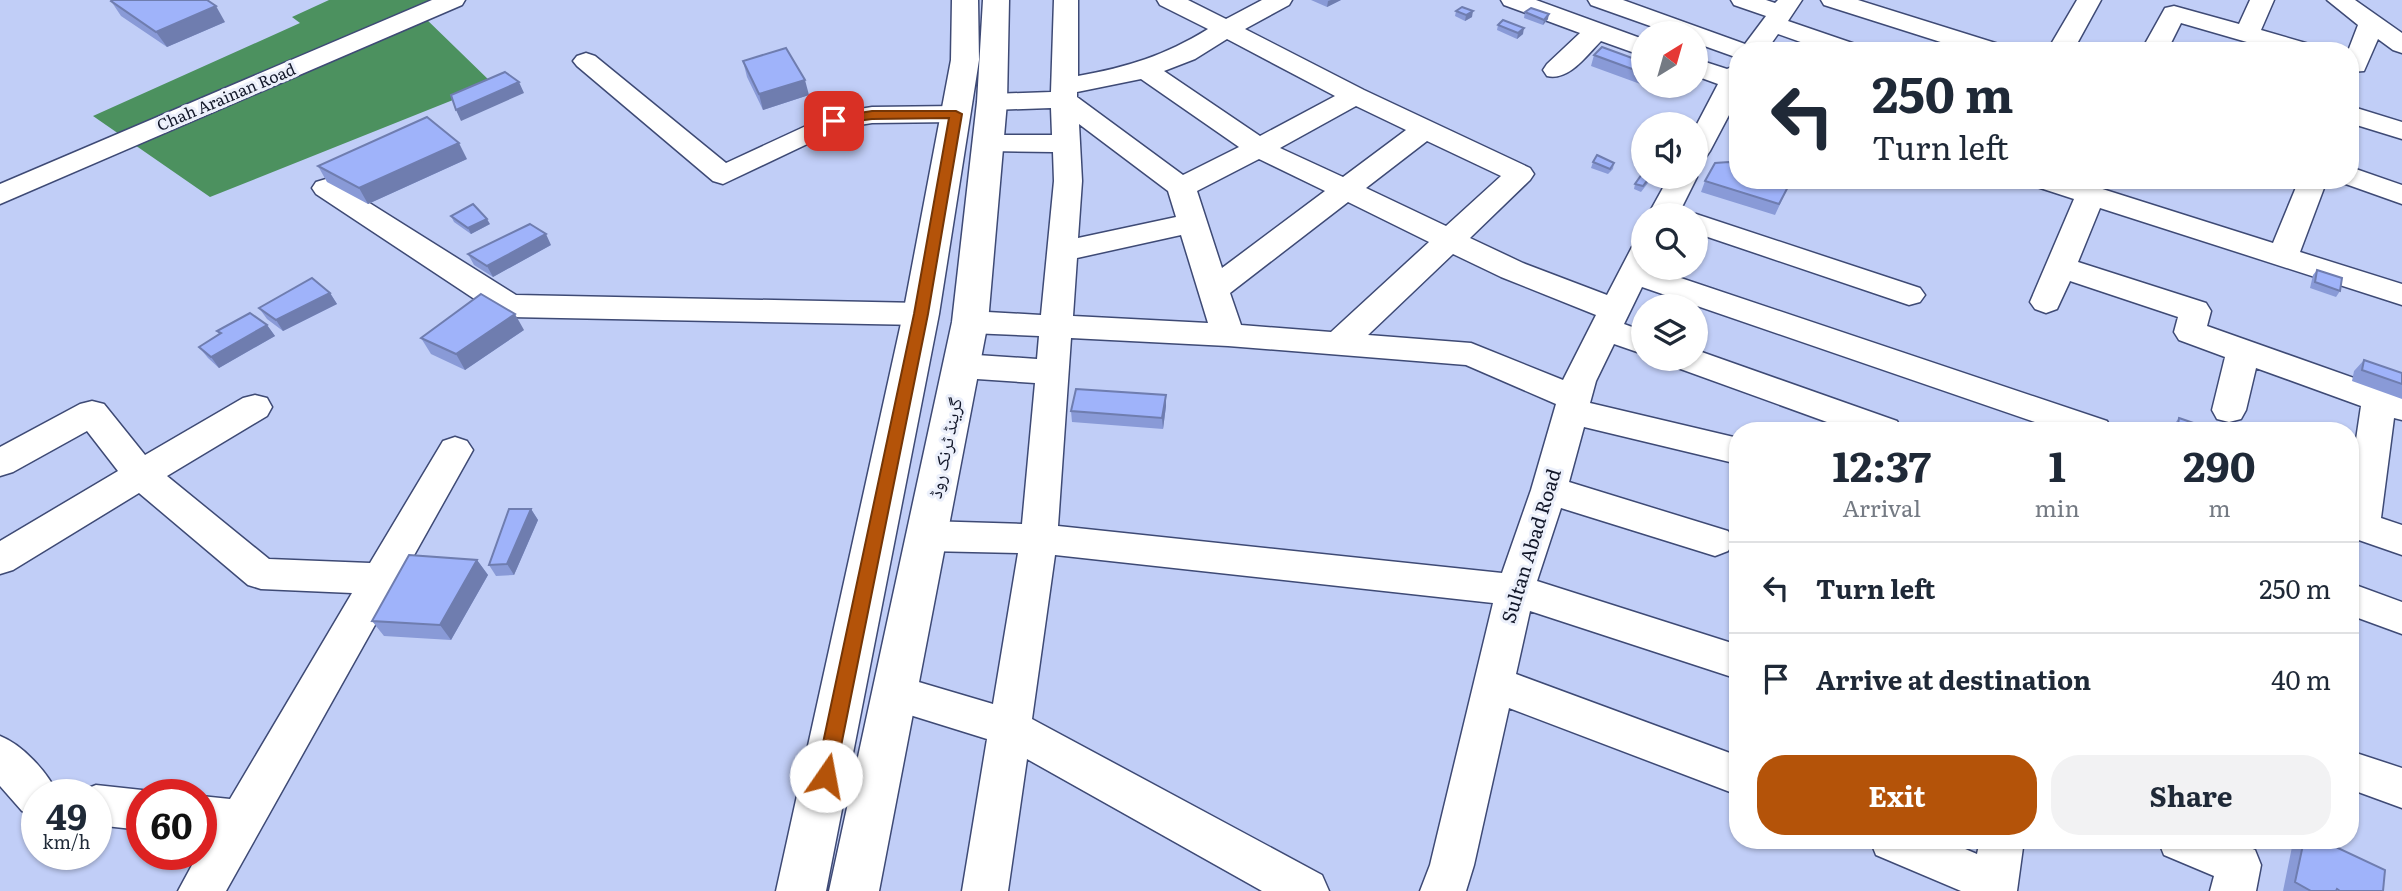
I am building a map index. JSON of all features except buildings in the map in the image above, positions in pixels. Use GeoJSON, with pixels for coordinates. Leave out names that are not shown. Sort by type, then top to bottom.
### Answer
{"type":"FeatureCollection","features":[{"type":"Feature","properties":{"kind":"main road"},"geometry":{"type":"LineString","coordinates":[[801,891],[921,314],[965,60],[965,0]]}},
{"type":"Feature","properties":{"kind":"main road","name":"گرینڈ ٹرنک روڈ"},"geometry":{"type":"LineString","coordinates":[[854,891],[970,323],[992,102],[996,0]]}},
{"type":"Feature","properties":{"kind":"main road"},"geometry":{"type":"LineString","coordinates":[[953,132],[988,146]]}},
{"type":"Feature","properties":{"kind":"street","name":"Chah Arainan Road"},"geometry":{"type":"LineString","coordinates":[[0,195],[453,0]]}},
{"type":"Feature","properties":{"kind":"street"},"geometry":{"type":"LineString","coordinates":[[985,891],[1039,539],[1068,181],[1064,93],[1066,0]]}},
{"type":"Feature","properties":{"kind":"street"},"geometry":{"type":"LineString","coordinates":[[1170,0],[1355,96],[1520,174],[1338,344]]}},
{"type":"Feature","properties":{"kind":"street"},"geometry":{"type":"LineString","coordinates":[[1513,0],[1631,44]]}},
{"type":"Feature","properties":{"kind":"street"},"geometry":{"type":"LineString","coordinates":[[1600,0],[1658,21]]}},
{"type":"Feature","properties":{"kind":"street"},"geometry":{"type":"LineString","coordinates":[[1743,0],[1781,12],[1836,42]]}},
{"type":"Feature","properties":{"kind":"street"},"geometry":{"type":"LineString","coordinates":[[1833,0],[1959,27],[1982,42]]}},
{"type":"Feature","properties":{"kind":"street"},"geometry":{"type":"LineString","coordinates":[[2065,42],[2089,0]]}},
{"type":"Feature","properties":{"kind":"street"},"geometry":{"type":"LineString","coordinates":[[2247,34],[2262,0]]}},
{"type":"Feature","properties":{"kind":"street"},"geometry":{"type":"LineString","coordinates":[[2339,0],[2402,45]]}},
{"type":"Feature","properties":{"kind":"street"},"geometry":{"type":"LineString","coordinates":[[992,102],[1064,93],[1145,70],[1186,54],[1261,3]]}},
{"type":"Feature","properties":{"kind":"street"},"geometry":{"type":"LineString","coordinates":[[1759,42],[1781,12]]}},
{"type":"Feature","properties":{"kind":"street"},"geometry":{"type":"LineString","coordinates":[[2161,42],[2174,13],[2275,42]]}},
{"type":"Feature","properties":{"kind":"street"},"geometry":{"type":"LineString","coordinates":[[2359,51],[2371,23]]}},
{"type":"Feature","properties":{"kind":"street"},"geometry":{"type":"LineString","coordinates":[[1556,70],[1597,31]]}},
{"type":"Feature","properties":{"kind":"street"},"geometry":{"type":"LineString","coordinates":[[1708,39],[1729,46]]}},
{"type":"Feature","properties":{"kind":"street"},"geometry":{"type":"LineString","coordinates":[[586,61],[723,175],[834,121],[872,115],[953,132]]}},
{"type":"Feature","properties":{"kind":"street"},"geometry":{"type":"LineString","coordinates":[[1145,70],[1259,148],[1513,270],[1610,319],[1631,334]]}},
{"type":"Feature","properties":{"kind":"street"},"geometry":{"type":"LineString","coordinates":[[1708,70],[1729,76]]}},
{"type":"Feature","properties":{"kind":"street"},"geometry":{"type":"LineString","coordinates":[[1708,129],[1729,91]]}},
{"type":"Feature","properties":{"kind":"street"},"geometry":{"type":"LineString","coordinates":[[1064,93],[1181,187],[1228,335]]}},
{"type":"Feature","properties":{"kind":"street"},"geometry":{"type":"LineString","coordinates":[[1181,187],[1355,96]]}},
{"type":"Feature","properties":{"kind":"street"},"geometry":{"type":"LineString","coordinates":[[2359,117],[2402,131]]}},
{"type":"Feature","properties":{"kind":"street"},"geometry":{"type":"LineString","coordinates":[[1213,290],[1347,191],[1425,129]]}},
{"type":"Feature","properties":{"kind":"street"},"geometry":{"type":"LineString","coordinates":[[988,146],[1066,144]]}},
{"type":"Feature","properties":{"kind":"street"},"geometry":{"type":"LineString","coordinates":[[2359,179],[2402,195]]}},
{"type":"Feature","properties":{"kind":"street"},"geometry":{"type":"LineString","coordinates":[[326,188],[510,306],[921,314]]}},
{"type":"Feature","properties":{"kind":"street"},"geometry":{"type":"LineString","coordinates":[[2072,189],[2402,295]]}},
{"type":"Feature","properties":{"kind":"street"},"geometry":{"type":"LineString","coordinates":[[2283,257],[2309,189]]}},
{"type":"Feature","properties":{"kind":"street"},"geometry":{"type":"LineString","coordinates":[[2046,302],[2090,195]]}},
{"type":"Feature","properties":{"kind":"street"},"geometry":{"type":"LineString","coordinates":[[1063,251],[1192,223]]}},
{"type":"Feature","properties":{"kind":"street"},"geometry":{"type":"LineString","coordinates":[[1708,227],[1909,295]]}},
{"type":"Feature","properties":{"kind":"street"},"geometry":{"type":"LineString","coordinates":[[2060,267],[2195,311],[2190,332],[2391,404],[2359,514]]}},
{"type":"Feature","properties":{"kind":"street","name":"Sultan Abad Road"},"geometry":{"type":"LineString","coordinates":[[1443,891],[1452,865],[1515,590],[1549,490],[1579,381],[1631,278]]}},
{"type":"Feature","properties":{"kind":"street"},"geometry":{"type":"LineString","coordinates":[[1685,280],[2073,422]]}},
{"type":"Feature","properties":{"kind":"street"},"geometry":{"type":"LineString","coordinates":[[970,323],[1228,335],[1471,354],[1572,405],[1729,449]]}},
{"type":"Feature","properties":{"kind":"street"},"geometry":{"type":"LineString","coordinates":[[2230,410],[2243,351]]}},
{"type":"Feature","properties":{"kind":"street"},"geometry":{"type":"LineString","coordinates":[[961,366],[1052,372]]}},
{"type":"Feature","properties":{"kind":"street"},"geometry":{"type":"LineString","coordinates":[[1708,367],[1863,422]]}},
{"type":"Feature","properties":{"kind":"street"},"geometry":{"type":"LineString","coordinates":[[0,559],[255,407]]}},
{"type":"Feature","properties":{"kind":"street"},"geometry":{"type":"LineString","coordinates":[[0,463],[92,413],[141,475],[261,574],[381,579]]}},
{"type":"Feature","properties":{"kind":"street"},"geometry":{"type":"LineString","coordinates":[[201,891],[221,819],[381,579],[455,450]]}},
{"type":"Feature","properties":{"kind":"street"},"geometry":{"type":"LineString","coordinates":[[1549,490],[1716,541]]}},
{"type":"Feature","properties":{"kind":"street"},"geometry":{"type":"LineString","coordinates":[[2359,525],[2402,540]]}},
{"type":"Feature","properties":{"kind":"street"},"geometry":{"type":"LineString","coordinates":[[927,536],[1039,539],[1515,590],[1729,659]]}},
{"type":"Feature","properties":{"kind":"street"},"geometry":{"type":"LineString","coordinates":[[2359,602],[2402,618]]}},
{"type":"Feature","properties":{"kind":"street"},"geometry":{"type":"LineString","coordinates":[[1494,684],[1729,773]]}},
{"type":"Feature","properties":{"kind":"street"},"geometry":{"type":"LineString","coordinates":[[895,694],[1010,728],[1306,891]]}},
{"type":"Feature","properties":{"kind":"street"},"geometry":{"type":"LineString","coordinates":[[0,755],[21,779]]}},
{"type":"Feature","properties":{"kind":"street"},"geometry":{"type":"LineString","coordinates":[[2359,773],[2402,788]]}},
{"type":"Feature","properties":{"kind":"street"},"geometry":{"type":"LineString","coordinates":[[1912,849],[1995,887],[2001,849]]}},
{"type":"Feature","properties":{"kind":"street"},"geometry":{"type":"LineString","coordinates":[[2201,849],[2239,865],[2233,891]]}},
{"type":"Feature","properties":{"kind":"shaded area"},"geometry":{"type":"Polygon","coordinates":[[[329,0],[453,0],[422,15],[493,84],[210,197],[93,116],[300,23],[292,17],[329,0]]]}},
{"type":"Feature","properties":{"kind":"route"},"geometry":{"type":"LineString","coordinates":[[826,776],[921,314],[956,114],[872,115],[834,121]]}}]}
